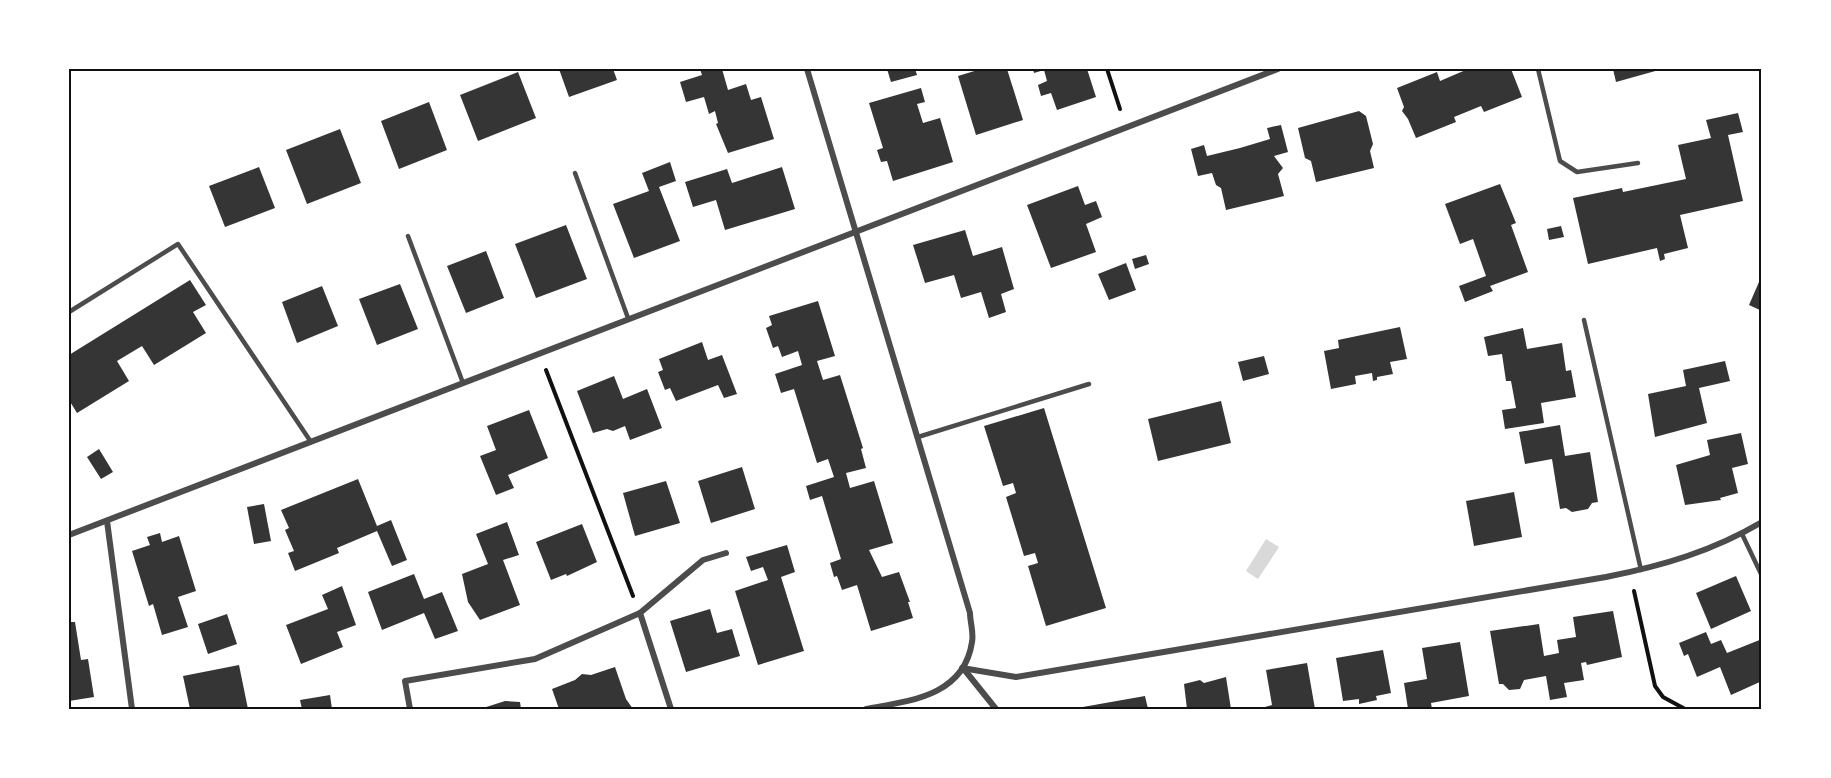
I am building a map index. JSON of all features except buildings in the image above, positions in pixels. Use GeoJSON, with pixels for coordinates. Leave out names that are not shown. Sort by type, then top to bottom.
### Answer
{"type":"FeatureCollection","features":[{"type":"Feature","properties":{"kind":"street"},"geometry":{"type":"LineString","coordinates":[[807,69],[918,437],[969,614],[972,641],[962,668],[942,690],[912,700],[866,709]]}},
{"type":"Feature","properties":{"kind":"street"},"geometry":{"type":"LineString","coordinates":[[69,535],[1278,69]]}},
{"type":"Feature","properties":{"kind":"street"},"geometry":{"type":"LineString","coordinates":[[107,521],[132,709]]}},
{"type":"Feature","properties":{"kind":"street"},"geometry":{"type":"LineString","coordinates":[[962,668],[1016,677],[1641,570],[1674,563],[1742,534],[1762,522]]}},
{"type":"Feature","properties":{"kind":"street"},"geometry":{"type":"LineString","coordinates":[[410,709],[405,681],[535,659],[640,613],[703,560],[726,553]]}},
{"type":"Feature","properties":{"kind":"street"},"geometry":{"type":"LineString","coordinates":[[640,613],[671,709]]}},
{"type":"Feature","properties":{"kind":"street"},"geometry":{"type":"LineString","coordinates":[[962,668],[996,709]]}},
{"type":"Feature","properties":{"kind":"lane"},"geometry":{"type":"LineString","coordinates":[[1538,69],[1560,161],[1577,172],[1638,163]]}},
{"type":"Feature","properties":{"kind":"lane"},"geometry":{"type":"LineString","coordinates":[[575,173],[628,318]]}},
{"type":"Feature","properties":{"kind":"lane"},"geometry":{"type":"LineString","coordinates":[[408,236],[464,383]]}},
{"type":"Feature","properties":{"kind":"lane"},"geometry":{"type":"LineString","coordinates":[[69,312],[178,244],[311,442]]}},
{"type":"Feature","properties":{"kind":"lane"},"geometry":{"type":"LineString","coordinates":[[1584,320],[1641,570]]}},
{"type":"Feature","properties":{"kind":"lane"},"geometry":{"type":"LineString","coordinates":[[918,437],[1089,384]]}},
{"type":"Feature","properties":{"kind":"lane"},"geometry":{"type":"LineString","coordinates":[[1742,534],[1762,576]]}},
{"type":"Feature","properties":{"kind":"path"},"geometry":{"type":"LineString","coordinates":[[1107,69],[1125,127]]}},
{"type":"Feature","properties":{"kind":"path"},"geometry":{"type":"LineString","coordinates":[[539,353],[640,613]]}},
{"type":"Feature","properties":{"kind":"path"},"geometry":{"type":"LineString","coordinates":[[1630,572],[1655,686],[1663,697],[1685,709]]}},
{"type":"Feature","properties":{"kind":"shaded area"},"geometry":{"type":"Polygon","coordinates":[[[1266,539],[1279,547],[1258,579],[1246,571],[1266,539]]]}}]}
